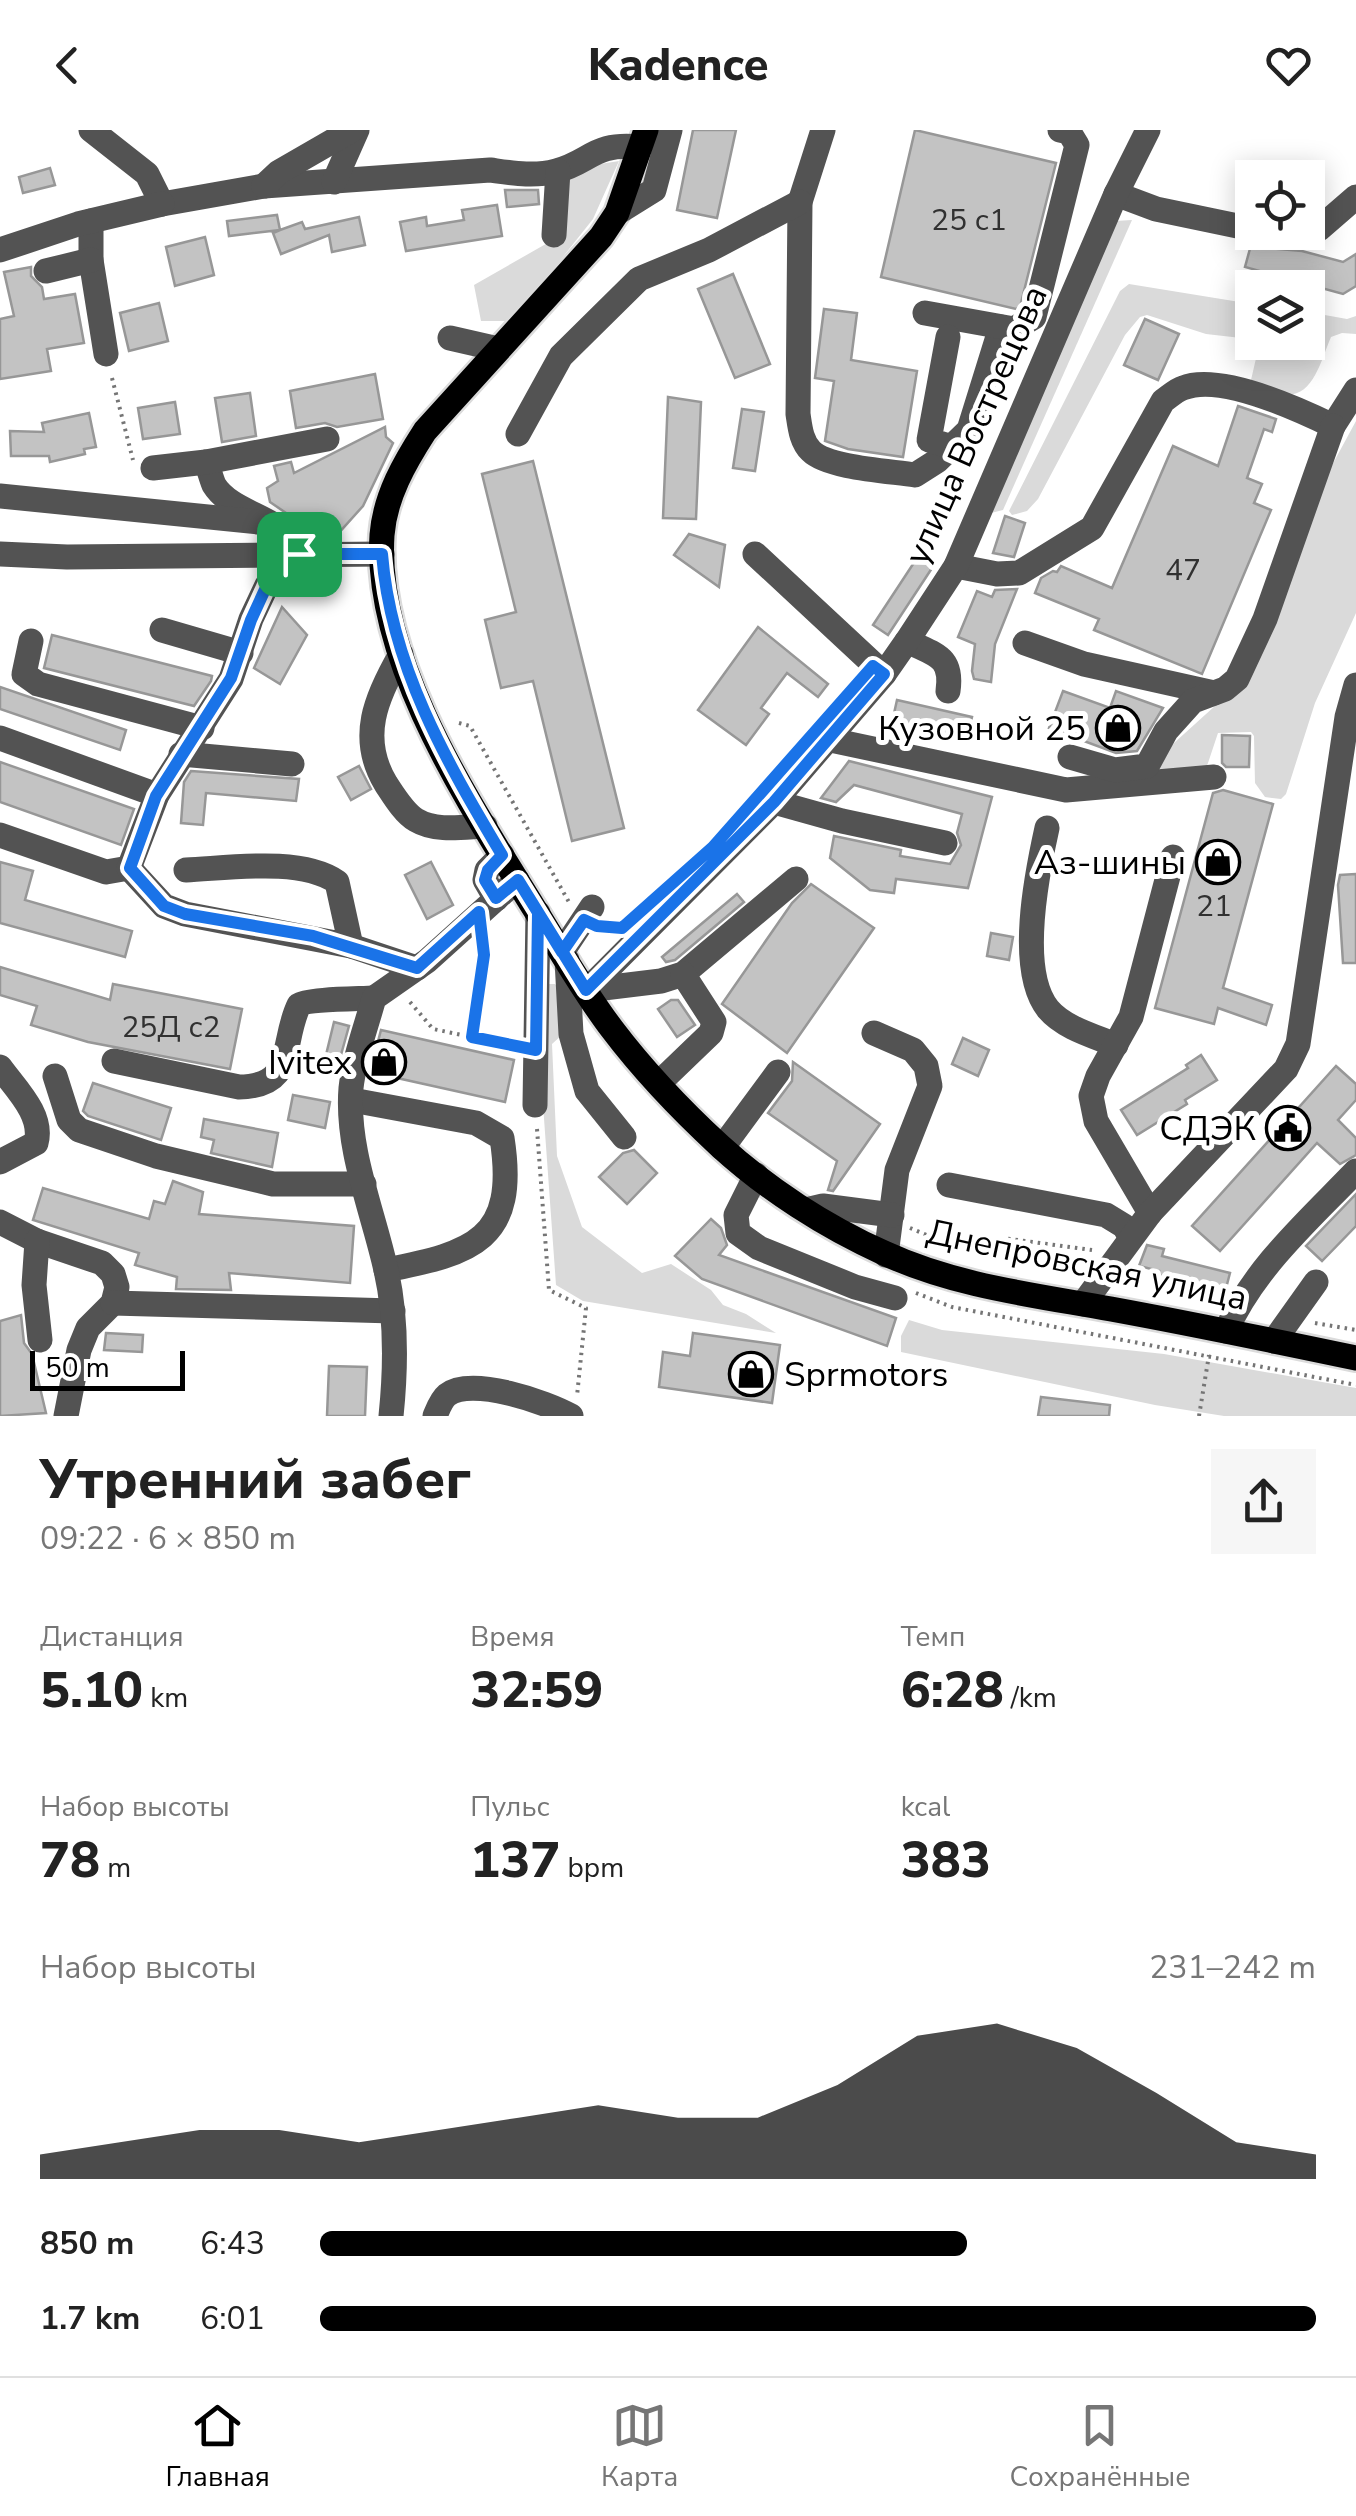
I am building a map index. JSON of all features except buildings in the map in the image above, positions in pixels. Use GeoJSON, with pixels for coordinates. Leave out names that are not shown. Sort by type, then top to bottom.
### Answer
{"type":"FeatureCollection","features":[{"type":"Feature","properties":{"kind":"main road","name":"Днепровская улица"},"geometry":{"type":"LineString","coordinates":[[639,136],[616,212],[601,237],[425,431],[404,464],[382,529],[390,618],[400,654],[435,740],[502,855],[611,1028],[659,1083],[722,1148],[839,1231],[954,1280],[1356,1358]]}},
{"type":"Feature","properties":{"kind":"street"},"geometry":{"type":"LineString","coordinates":[[91,130],[147,174],[162,204]]}},
{"type":"Feature","properties":{"kind":"street"},"geometry":{"type":"LineString","coordinates":[[264,186],[279,172],[354,130]]}},
{"type":"Feature","properties":{"kind":"street"},"geometry":{"type":"LineString","coordinates":[[334,182],[354,130]]}},
{"type":"Feature","properties":{"kind":"street"},"geometry":{"type":"LineString","coordinates":[[616,212],[654,190],[670,130]]}},
{"type":"Feature","properties":{"kind":"street"},"geometry":{"type":"LineString","coordinates":[[823,130],[800,202],[798,414],[800,434],[808,449],[821,459],[915,475],[970,430],[1001,327]]}},
{"type":"Feature","properties":{"kind":"street"},"geometry":{"type":"LineString","coordinates":[[925,313],[1014,329],[1034,317],[1077,145],[1070,132],[1060,130]]}},
{"type":"Feature","properties":{"kind":"street","name":"улица Вострецова"},"geometry":{"type":"LineString","coordinates":[[586,990],[774,802],[884,674],[907,641],[956,566],[1116,194],[1148,130]]}},
{"type":"Feature","properties":{"kind":"street"},"geometry":{"type":"LineString","coordinates":[[0,250],[91,220],[264,186],[490,170],[526,175],[558,171],[592,152],[639,136]]}},
{"type":"Feature","properties":{"kind":"street"},"geometry":{"type":"LineString","coordinates":[[554,235],[558,171]]}},
{"type":"Feature","properties":{"kind":"street"},"geometry":{"type":"LineString","coordinates":[[1116,194],[1156,209],[1235,225]]}},
{"type":"Feature","properties":{"kind":"street"},"geometry":{"type":"LineString","coordinates":[[1325,225],[1356,198]]}},
{"type":"Feature","properties":{"kind":"street"},"geometry":{"type":"LineString","coordinates":[[518,434],[561,356],[639,279],[709,250],[800,202]]}},
{"type":"Feature","properties":{"kind":"street"},"geometry":{"type":"LineString","coordinates":[[91,220],[91,260],[106,354]]}},
{"type":"Feature","properties":{"kind":"street"},"geometry":{"type":"LineString","coordinates":[[46,271],[91,260]]}},
{"type":"Feature","properties":{"kind":"street"},"geometry":{"type":"LineString","coordinates":[[450,338],[498,348]]}},
{"type":"Feature","properties":{"kind":"street"},"geometry":{"type":"LineString","coordinates":[[948,338],[929,440],[952,447]]}},
{"type":"Feature","properties":{"kind":"street"},"geometry":{"type":"LineString","coordinates":[[956,566],[996,574],[1019,572],[1092,528],[1164,401],[1182,388],[1205,384],[1278,400],[1332,426]]}},
{"type":"Feature","properties":{"kind":"street"},"geometry":{"type":"LineString","coordinates":[[1070,757],[1114,770],[1147,766],[1166,731],[1192,700],[1225,689],[1237,679],[1264,620],[1332,426],[1356,390]]}},
{"type":"Feature","properties":{"kind":"street"},"geometry":{"type":"LineString","coordinates":[[152,468],[206,462],[326,438]]}},
{"type":"Feature","properties":{"kind":"street"},"geometry":{"type":"LineString","coordinates":[[206,462],[214,484],[224,496],[291,538],[299,554]]}},
{"type":"Feature","properties":{"kind":"street"},"geometry":{"type":"LineString","coordinates":[[0,497],[268,523]]}},
{"type":"Feature","properties":{"kind":"street"},"geometry":{"type":"LineString","coordinates":[[0,554],[382,554]]}},
{"type":"Feature","properties":{"kind":"street"},"geometry":{"type":"LineString","coordinates":[[130,868],[156,796],[231,678],[267,585],[286,571],[299,554]]}},
{"type":"Feature","properties":{"kind":"street"},"geometry":{"type":"LineString","coordinates":[[755,554],[884,674]]}},
{"type":"Feature","properties":{"kind":"street"},"geometry":{"type":"LineString","coordinates":[[162,630],[240,653]]}},
{"type":"Feature","properties":{"kind":"street"},"geometry":{"type":"LineString","coordinates":[[31,641],[24,674],[38,684],[202,728]]}},
{"type":"Feature","properties":{"kind":"street"},"geometry":{"type":"LineString","coordinates":[[907,641],[946,662],[951,672],[948,691]]}},
{"type":"Feature","properties":{"kind":"street"},"geometry":{"type":"LineString","coordinates":[[1025,643],[1084,664],[1214,692]]}},
{"type":"Feature","properties":{"kind":"street"},"geometry":{"type":"LineString","coordinates":[[400,654],[382,687],[371,725],[374,760],[382,777],[394,798],[416,820],[442,828],[485,826]]}},
{"type":"Feature","properties":{"kind":"street"},"geometry":{"type":"LineString","coordinates":[[1083,1304],[1150,1213],[1286,1069],[1298,1044],[1347,717],[1356,685]]}},
{"type":"Feature","properties":{"kind":"street"},"geometry":{"type":"LineString","coordinates":[[0,738],[156,796]]}},
{"type":"Feature","properties":{"kind":"street"},"geometry":{"type":"LineString","coordinates":[[826,739],[1066,790],[1214,777]]}},
{"type":"Feature","properties":{"kind":"street"},"geometry":{"type":"LineString","coordinates":[[181,754],[292,764]]}},
{"type":"Feature","properties":{"kind":"street"},"geometry":{"type":"LineString","coordinates":[[774,802],[945,843]]}},
{"type":"Feature","properties":{"kind":"street"},"geometry":{"type":"LineString","coordinates":[[1047,828],[1034,886],[1032,942],[1037,990],[1049,1011],[1074,1028],[1116,1046]]}},
{"type":"Feature","properties":{"kind":"street"},"geometry":{"type":"LineString","coordinates":[[0,835],[106,872],[130,868]]}},
{"type":"Feature","properties":{"kind":"street"},"geometry":{"type":"LineString","coordinates":[[487,906],[485,880],[488,870],[502,855]]}},
{"type":"Feature","properties":{"kind":"street"},"geometry":{"type":"LineString","coordinates":[[1150,1213],[1096,1121],[1091,1096],[1135,1002],[1173,857]]}},
{"type":"Feature","properties":{"kind":"street"},"geometry":{"type":"LineString","coordinates":[[130,868],[164,906],[185,914],[351,946],[417,968]]}},
{"type":"Feature","properties":{"kind":"street"},"geometry":{"type":"LineString","coordinates":[[186,870],[320,870],[338,882],[351,946]]}},
{"type":"Feature","properties":{"kind":"street"},"geometry":{"type":"LineString","coordinates":[[114,1062],[239,1088],[270,1082],[278,1073],[293,1016],[305,1000],[327,1003],[374,998],[417,968],[518,880]]}},
{"type":"Feature","properties":{"kind":"street"},"geometry":{"type":"LineString","coordinates":[[586,990],[661,982],[683,974],[796,880]]}},
{"type":"Feature","properties":{"kind":"street"},"geometry":{"type":"LineString","coordinates":[[535,1104],[538,913]]}},
{"type":"Feature","properties":{"kind":"street"},"geometry":{"type":"LineString","coordinates":[[588,913],[565,956],[571,1034],[587,1091],[624,1137]]}},
{"type":"Feature","properties":{"kind":"street"},"geometry":{"type":"LineString","coordinates":[[659,1083],[710,1033],[714,1022],[683,974]]}},
{"type":"Feature","properties":{"kind":"street"},"geometry":{"type":"LineString","coordinates":[[374,998],[351,1087],[352,1127],[393,1312],[395,1374],[391,1416]]}},
{"type":"Feature","properties":{"kind":"street"},"geometry":{"type":"LineString","coordinates":[[874,1033],[913,1050],[926,1066],[930,1086],[897,1170],[886,1254]]}},
{"type":"Feature","properties":{"kind":"street"},"geometry":{"type":"LineString","coordinates":[[0,1067],[36,1117],[39,1133],[36,1143],[0,1162]]}},
{"type":"Feature","properties":{"kind":"street"},"geometry":{"type":"LineString","coordinates":[[722,1148],[778,1072]]}},
{"type":"Feature","properties":{"kind":"street"},"geometry":{"type":"LineString","coordinates":[[56,1076],[70,1120],[79,1130],[173,1160],[273,1184],[364,1184]]}},
{"type":"Feature","properties":{"kind":"street"},"geometry":{"type":"LineString","coordinates":[[352,1100],[476,1123],[502,1138],[508,1176],[505,1195],[483,1237],[440,1259],[386,1270]]}},
{"type":"Feature","properties":{"kind":"street"},"geometry":{"type":"LineString","coordinates":[[1226,1331],[1255,1278],[1356,1171]]}},
{"type":"Feature","properties":{"kind":"street"},"geometry":{"type":"LineString","coordinates":[[756,1175],[736,1215],[738,1233],[759,1248],[855,1287],[895,1298]]}},
{"type":"Feature","properties":{"kind":"street"},"geometry":{"type":"LineString","coordinates":[[949,1184],[1106,1215],[1124,1226],[1123,1246]]}},
{"type":"Feature","properties":{"kind":"street"},"geometry":{"type":"LineString","coordinates":[[806,1210],[823,1206],[891,1218]]}},
{"type":"Feature","properties":{"kind":"street"},"geometry":{"type":"LineString","coordinates":[[0,1222],[102,1263],[113,1274],[117,1287],[113,1303],[88,1328],[66,1416]]}},
{"type":"Feature","properties":{"kind":"street"},"geometry":{"type":"LineString","coordinates":[[37,1240],[34,1286],[40,1340]]}},
{"type":"Feature","properties":{"kind":"street"},"geometry":{"type":"LineString","coordinates":[[1274,1341],[1316,1282]]}},
{"type":"Feature","properties":{"kind":"street"},"geometry":{"type":"LineString","coordinates":[[113,1303],[393,1312]]}},
{"type":"Feature","properties":{"kind":"street"},"geometry":{"type":"LineString","coordinates":[[435,1416],[446,1396],[459,1390],[515,1393],[552,1406],[574,1407]]}},
{"type":"Feature","properties":{"kind":"path"},"geometry":{"type":"LineString","coordinates":[[106,354],[130,454],[136,464],[152,468]]}},
{"type":"Feature","properties":{"kind":"path"},"geometry":{"type":"LineString","coordinates":[[458,723],[470,726],[576,916],[588,913]]}},
{"type":"Feature","properties":{"kind":"path"},"geometry":{"type":"LineString","coordinates":[[472,1037],[487,906]]}},
{"type":"Feature","properties":{"kind":"path"},"geometry":{"type":"LineString","coordinates":[[406,996],[433,1029],[536,1050]]}},
{"type":"Feature","properties":{"kind":"path"},"geometry":{"type":"LineString","coordinates":[[535,1104],[550,1290],[586,1308],[574,1407]]}},
{"type":"Feature","properties":{"kind":"path"},"geometry":{"type":"LineString","coordinates":[[891,1218],[941,1241],[1001,1244],[1003,1238],[1123,1246]]}},
{"type":"Feature","properties":{"kind":"path"},"geometry":{"type":"LineString","coordinates":[[1290,1318],[1356,1330]]}},
{"type":"Feature","properties":{"kind":"path"},"geometry":{"type":"LineString","coordinates":[[1199,1416],[1208,1355]]}},
{"type":"Feature","properties":{"kind":"shaded area"},"geometry":{"type":"Polygon","coordinates":[[[619,161],[593,219],[512,321],[481,321],[474,285],[558,237],[569,169],[619,161]]]}},
{"type":"Feature","properties":{"kind":"shaded area"},"geometry":{"type":"Polygon","coordinates":[[[1132,220],[1003,510],[991,513],[1115,221],[1132,220]]]}},
{"type":"Feature","properties":{"kind":"shaded area"},"geometry":{"type":"Polygon","coordinates":[[[1129,284],[1235,301],[1235,337],[1206,334],[1147,315],[1140,317],[1125,335],[1038,499],[1027,511],[1012,515],[1009,511],[1120,291],[1129,284]]]}},
{"type":"Feature","properties":{"kind":"shaded area"},"geometry":{"type":"Polygon","coordinates":[[[1325,315],[1347,319],[1356,316],[1356,334],[1331,337],[1325,352],[1325,315]]]}},
{"type":"Feature","properties":{"kind":"shaded area"},"geometry":{"type":"Polygon","coordinates":[[[1256,360],[1322,360],[1312,381],[1296,394],[1285,395],[1251,380],[1256,360]]]}},
{"type":"Feature","properties":{"kind":"shaded area"},"geometry":{"type":"Polygon","coordinates":[[[1356,421],[1356,613],[1315,703],[1286,794],[1281,799],[1265,797],[1255,783],[1251,732],[1218,733],[1207,766],[1158,774],[1153,762],[1216,705],[1356,421]]]}},
{"type":"Feature","properties":{"kind":"shaded area"},"geometry":{"type":"Polygon","coordinates":[[[547,984],[555,984],[559,989],[563,1034],[552,1044],[557,1156],[582,1227],[642,1273],[671,1264],[711,1290],[723,1305],[776,1333],[583,1301],[556,1285],[540,1063],[547,984]]]}},
{"type":"Feature","properties":{"kind":"shaded area"},"geometry":{"type":"Polygon","coordinates":[[[909,1320],[942,1330],[1164,1354],[1356,1388],[1356,1416],[1224,1416],[901,1352],[901,1336],[909,1320]]]}},
{"type":"Feature","properties":{"kind":"place","name":"Кузовной 25"},"geometry":{"type":"Point","coordinates":[1118,728]}},
{"type":"Feature","properties":{"kind":"place","name":"Аз-шины"},"geometry":{"type":"Point","coordinates":[1218,862]}},
{"type":"Feature","properties":{"kind":"place","name":"Ivitex"},"geometry":{"type":"Point","coordinates":[384,1062]}},
{"type":"Feature","properties":{"kind":"place","name":"СДЭК"},"geometry":{"type":"Point","coordinates":[1288,1128]}},
{"type":"Feature","properties":{"kind":"place","name":"Sprmotors"},"geometry":{"type":"Point","coordinates":[751,1374]}},
{"type":"Feature","properties":{"kind":"route"},"geometry":{"type":"LineString","coordinates":[[299,554],[286,571],[267,585],[231,678],[156,796],[130,868],[164,906],[185,914],[313,936],[417,968],[479,912],[484,955],[472,1037],[536,1050],[538,913],[562,952],[584,920],[597,926],[622,928],[713,847],[873,666],[884,674],[774,802],[586,990],[562,952],[518,880],[496,898],[485,880],[488,870],[502,855],[435,740],[400,654],[390,618],[382,554],[299,554]]}}]}
